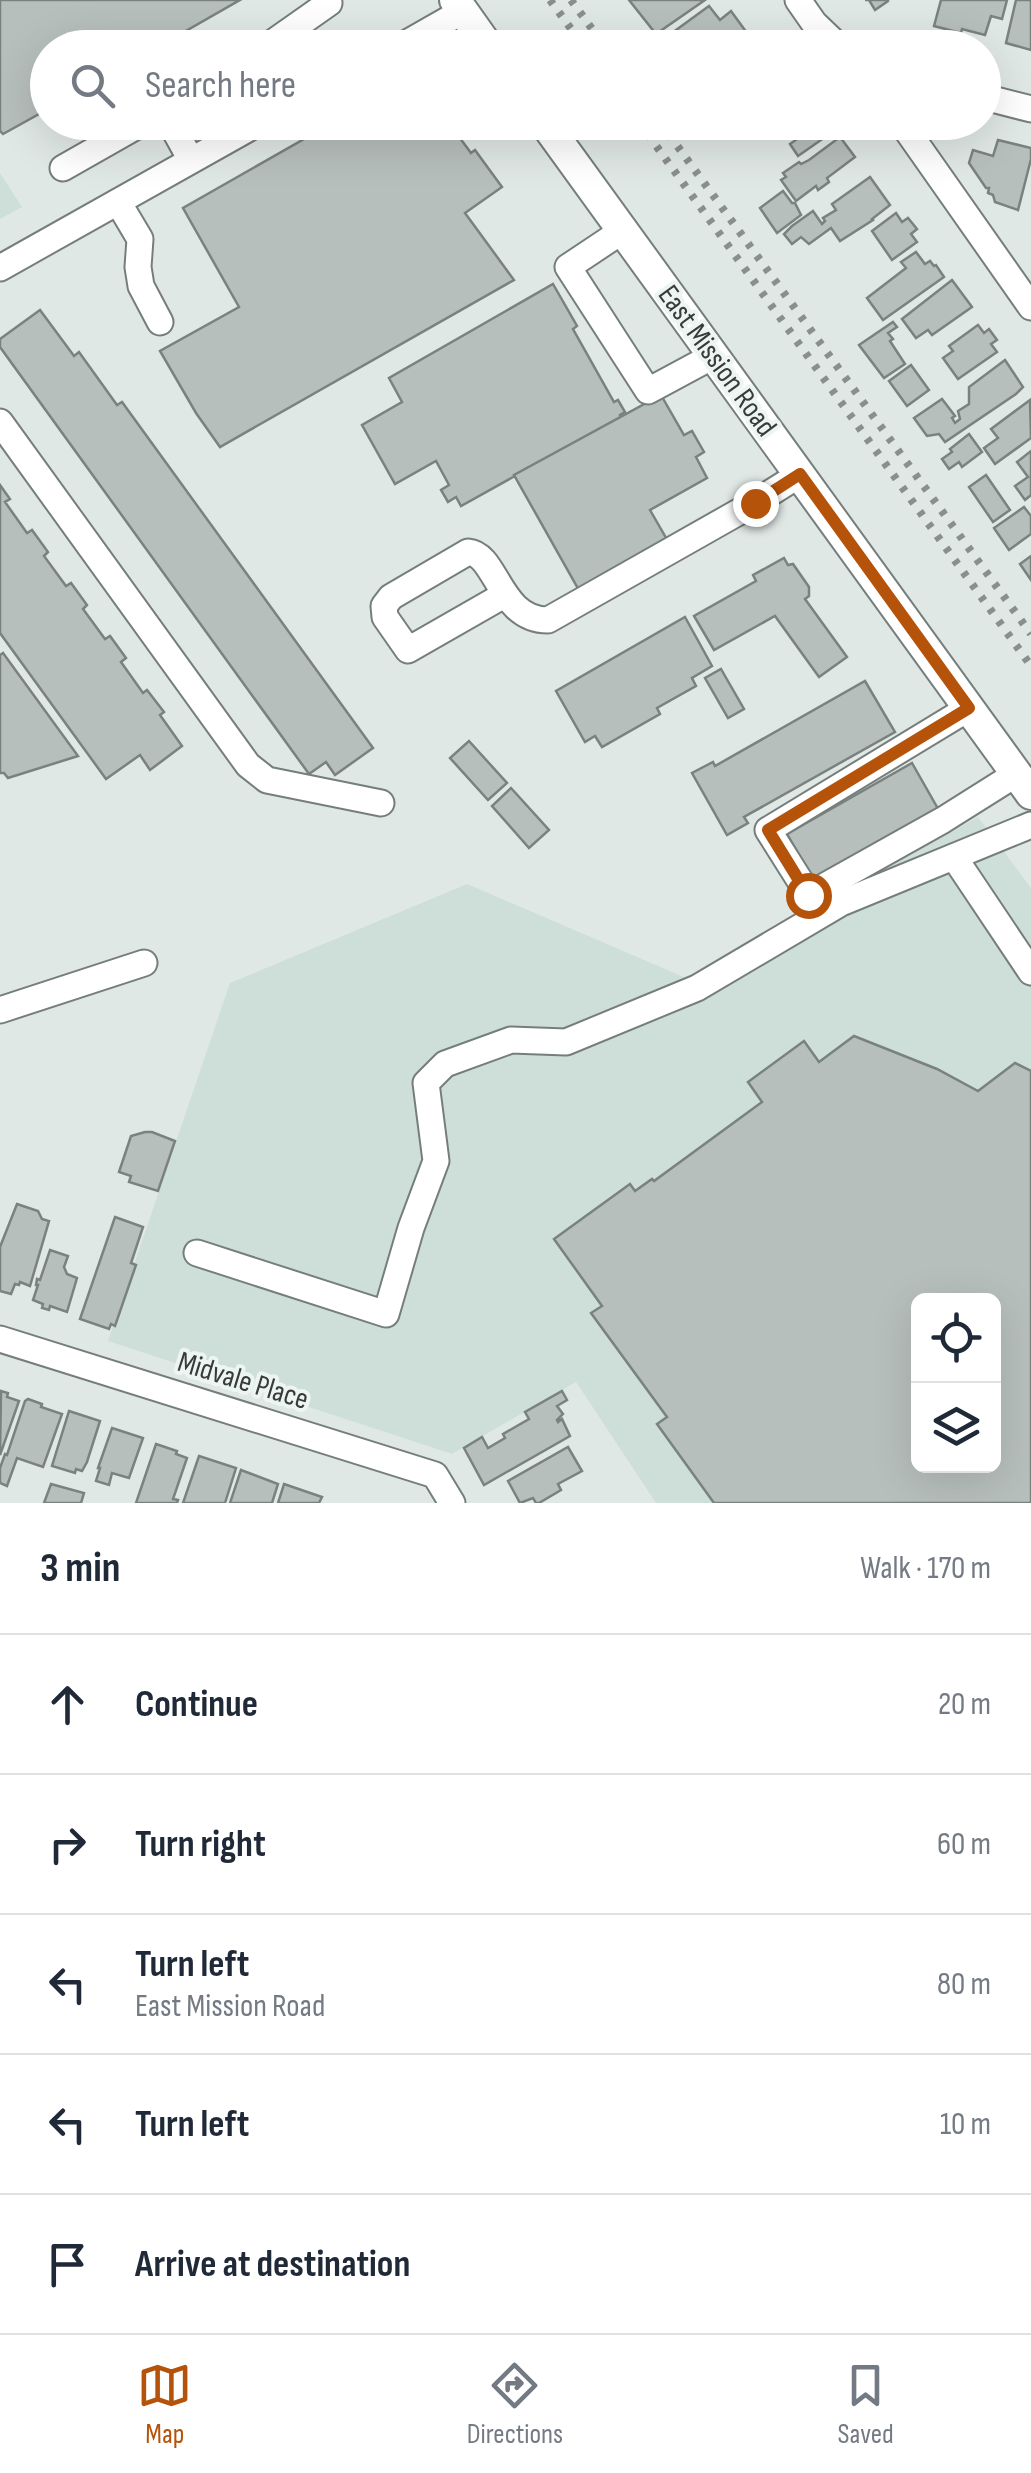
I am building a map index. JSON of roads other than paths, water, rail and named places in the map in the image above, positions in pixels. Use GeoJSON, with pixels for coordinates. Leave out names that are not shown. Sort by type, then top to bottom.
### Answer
{"type":"FeatureCollection","features":[{"type":"Feature","properties":{"kind":"main road"},"geometry":{"type":"LineString","coordinates":[[459,6],[476,30]]}},
{"type":"Feature","properties":{"kind":"main road","name":"East Mission Road"},"geometry":{"type":"LineString","coordinates":[[557,140],[1024,784]]}},
{"type":"Feature","properties":{"kind":"street"},"geometry":{"type":"LineString","coordinates":[[798,0],[821,30]]}},
{"type":"Feature","properties":{"kind":"street"},"geometry":{"type":"LineString","coordinates":[[290,30],[330,1]]}},
{"type":"Feature","properties":{"kind":"street"},"geometry":{"type":"LineString","coordinates":[[424,30],[459,6]]}},
{"type":"Feature","properties":{"kind":"street"},"geometry":{"type":"LineString","coordinates":[[1001,101],[1031,108]]}},
{"type":"Feature","properties":{"kind":"street"},"geometry":{"type":"LineString","coordinates":[[63,168],[112,140]]}},
{"type":"Feature","properties":{"kind":"street"},"geometry":{"type":"LineString","coordinates":[[180,140],[191,160]]}},
{"type":"Feature","properties":{"kind":"street"},"geometry":{"type":"LineString","coordinates":[[0,268],[227,140]]}},
{"type":"Feature","properties":{"kind":"street"},"geometry":{"type":"LineString","coordinates":[[913,140],[1031,307]]}},
{"type":"Feature","properties":{"kind":"street"},"geometry":{"type":"LineString","coordinates":[[118,202],[140,239],[140,286],[160,322]]}},
{"type":"Feature","properties":{"kind":"street"},"geometry":{"type":"LineString","coordinates":[[622,231],[568,267],[648,392],[713,356]]}},
{"type":"Feature","properties":{"kind":"street"},"geometry":{"type":"LineString","coordinates":[[1002,266],[1031,268]]}},
{"type":"Feature","properties":{"kind":"street"},"geometry":{"type":"LineString","coordinates":[[0,422],[248,764],[267,780],[381,803]]}},
{"type":"Feature","properties":{"kind":"street"},"geometry":{"type":"LineString","coordinates":[[504,595],[408,650],[385,617],[384,606],[391,597],[468,552],[476,552],[484,558],[504,595],[534,620],[548,620],[800,474]]}},
{"type":"Feature","properties":{"kind":"street"},"geometry":{"type":"LineString","coordinates":[[969,708],[768,830],[808,895],[943,820],[1024,784]]}},
{"type":"Feature","properties":{"kind":"street"},"geometry":{"type":"LineString","coordinates":[[198,1253],[386,1314],[436,1161],[426,1083],[444,1064],[512,1040],[566,1042],[697,988],[842,903],[1031,825]]}},
{"type":"Feature","properties":{"kind":"street"},"geometry":{"type":"LineString","coordinates":[[954,858],[1031,972]]}},
{"type":"Feature","properties":{"kind":"street"},"geometry":{"type":"LineString","coordinates":[[0,1010],[144,963]]}},
{"type":"Feature","properties":{"kind":"street","name":"Midvale Place"},"geometry":{"type":"LineString","coordinates":[[0,1338],[435,1475],[452,1503]]}},
{"type":"Feature","properties":{"kind":"railway"},"geometry":{"type":"LineString","coordinates":[[550,0],[572,30]]}},
{"type":"Feature","properties":{"kind":"railway"},"geometry":{"type":"LineString","coordinates":[[571,0],[593,30]]}},
{"type":"Feature","properties":{"kind":"railway"},"geometry":{"type":"LineString","coordinates":[[652,140],[1031,666]]}},
{"type":"Feature","properties":{"kind":"railway"},"geometry":{"type":"LineString","coordinates":[[673,140],[1031,634]]}}]}
